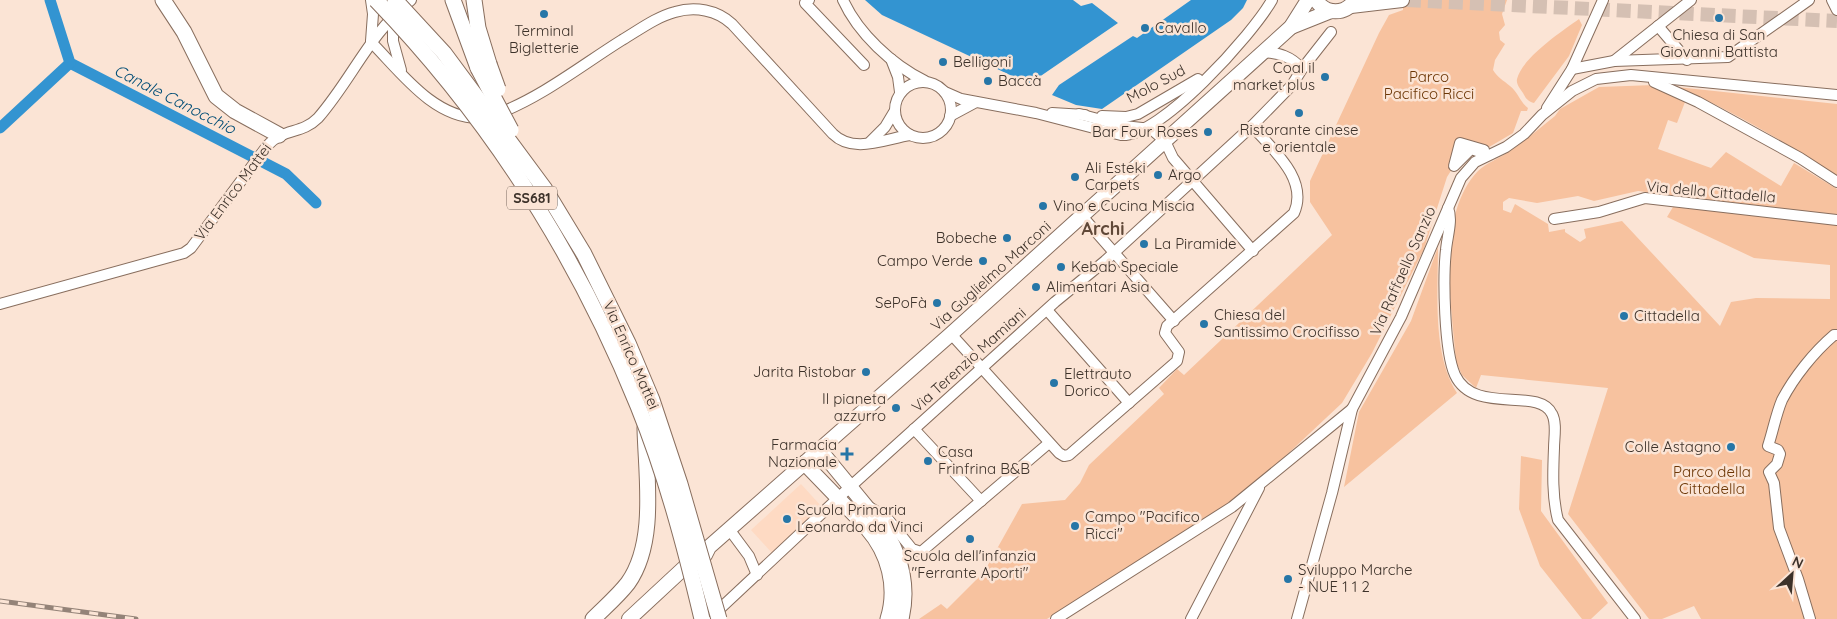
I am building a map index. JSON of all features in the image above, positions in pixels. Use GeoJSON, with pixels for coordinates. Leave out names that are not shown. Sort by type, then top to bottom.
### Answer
{"type":"FeatureCollection","features":[{"type":"Feature","properties":{"kind":"highway"},"geometry":{"type":"LineString","coordinates":[[163,0],[184,32],[216,96],[235,111],[279,134]]}},
{"type":"Feature","properties":{"kind":"highway","name":"Via Enrico Mattei"},"geometry":{"type":"LineString","coordinates":[[376,0],[442,72],[520,179],[580,282],[618,358],[645,424],[684,545],[702,619]]}},
{"type":"Feature","properties":{"kind":"highway","name":"Via Enrico Mattei"},"geometry":{"type":"LineString","coordinates":[[395,0],[444,53],[544,188],[584,254],[643,378],[674,463],[718,619]]}},
{"type":"Feature","properties":{"kind":"highway"},"geometry":{"type":"LineString","coordinates":[[453,0],[482,78],[544,188]]}},
{"type":"Feature","properties":{"kind":"highway"},"geometry":{"type":"LineString","coordinates":[[474,0],[480,36],[494,80],[544,188]]}},
{"type":"Feature","properties":{"kind":"highway","name":"SS681"},"geometry":{"type":"LineString","coordinates":[[593,619],[628,584],[643,551],[647,527],[645,424]]}},
{"type":"Feature","properties":{"kind":"highway"},"geometry":{"type":"LineString","coordinates":[[871,518],[890,570],[892,592],[888,619]]}},
{"type":"Feature","properties":{"kind":"highway"},"geometry":{"type":"LineString","coordinates":[[871,518],[890,537],[902,569],[904,593],[901,619]]}},
{"type":"Feature","properties":{"kind":"main road","name":"Via Guglielmo Marconi"},"geometry":{"type":"LineString","coordinates":[[629,619],[685,567],[695,564],[705,555],[709,547],[951,334],[1291,27],[1308,0]]}},
{"type":"Feature","properties":{"kind":"main road"},"geometry":{"type":"LineString","coordinates":[[1316,0],[1322,7],[1331,11]]}},
{"type":"Feature","properties":{"kind":"main road","name":"Via Guglielmo Marconi"},"geometry":{"type":"LineString","coordinates":[[1291,27],[1331,11],[1342,11],[1353,3],[1402,0]]}},
{"type":"Feature","properties":{"kind":"main road"},"geometry":{"type":"LineString","coordinates":[[820,450],[854,489],[871,518]]}},
{"type":"Feature","properties":{"kind":"main road"},"geometry":{"type":"LineString","coordinates":[[804,463],[842,500],[871,518]]}},
{"type":"Feature","properties":{"kind":"street"},"geometry":{"type":"LineString","coordinates":[[371,0],[373,14],[371,42],[424,95],[445,110],[464,117],[488,117],[527,100],[660,18],[686,10],[709,11],[722,16],[735,26],[836,137],[852,145],[910,135]]}},
{"type":"Feature","properties":{"kind":"street","name":"Via Enrico Mattei"},"geometry":{"type":"LineString","coordinates":[[0,304],[184,254],[191,248],[267,146],[279,134],[307,127],[318,118],[371,42],[393,16],[411,0]]}},
{"type":"Feature","properties":{"kind":"street"},"geometry":{"type":"LineString","coordinates":[[808,0],[805,3],[864,65]]}},
{"type":"Feature","properties":{"kind":"street","name":"Molo Sud"},"geometry":{"type":"LineString","coordinates":[[842,0],[859,26],[890,58],[908,73],[926,82],[933,83],[945,92],[960,99],[1036,113],[1121,135],[1132,135],[1147,128],[1177,105],[1247,36],[1272,0]]}},
{"type":"Feature","properties":{"kind":"street"},"geometry":{"type":"LineString","coordinates":[[1542,115],[1572,69],[1603,0]]}},
{"type":"Feature","properties":{"kind":"street"},"geometry":{"type":"LineString","coordinates":[[1614,61],[1691,0]]}},
{"type":"Feature","properties":{"kind":"street"},"geometry":{"type":"LineString","coordinates":[[1572,69],[1614,61],[1687,60],[1728,57],[1809,0]]}},
{"type":"Feature","properties":{"kind":"street"},"geometry":{"type":"LineString","coordinates":[[1832,0],[1837,10]]}},
{"type":"Feature","properties":{"kind":"street"},"geometry":{"type":"LineString","coordinates":[[393,16],[394,41],[401,71]]}},
{"type":"Feature","properties":{"kind":"street"},"geometry":{"type":"LineString","coordinates":[[1658,26],[1687,60]]}},
{"type":"Feature","properties":{"kind":"street","name":"Via Terenzio Mamiani"},"geometry":{"type":"LineString","coordinates":[[709,619],[854,489],[914,429],[1046,310],[1114,253],[1192,179],[1252,126],[1286,93],[1331,32]]}},
{"type":"Feature","properties":{"kind":"street"},"geometry":{"type":"LineString","coordinates":[[1263,52],[1285,56],[1294,60],[1302,69]]}},
{"type":"Feature","properties":{"kind":"street","name":"Molo Sud"},"geometry":{"type":"LineString","coordinates":[[890,58],[898,77],[900,92]]}},
{"type":"Feature","properties":{"kind":"street","name":"Molo Sud"},"geometry":{"type":"LineString","coordinates":[[1036,113],[1126,117],[1138,114],[1215,69]]}},
{"type":"Feature","properties":{"kind":"street"},"geometry":{"type":"LineString","coordinates":[[1572,69],[1572,91]]}},
{"type":"Feature","properties":{"kind":"street"},"geometry":{"type":"LineString","coordinates":[[1542,115],[1572,91],[1596,79],[1631,75],[1837,95]]}},
{"type":"Feature","properties":{"kind":"street"},"geometry":{"type":"LineString","coordinates":[[1631,75],[1665,86],[1698,102],[1800,158],[1837,182]]}},
{"type":"Feature","properties":{"kind":"street"},"geometry":{"type":"LineString","coordinates":[[869,143],[886,127],[894,112],[900,92],[916,82],[926,82]]}},
{"type":"Feature","properties":{"kind":"street"},"geometry":{"type":"LineString","coordinates":[[894,112],[902,129],[910,135],[918,138],[935,136],[947,124],[950,116],[949,100],[945,92]]}},
{"type":"Feature","properties":{"kind":"street"},"geometry":{"type":"LineString","coordinates":[[950,116],[976,102]]}},
{"type":"Feature","properties":{"kind":"street","name":"Molo Sud"},"geometry":{"type":"LineString","coordinates":[[1080,114],[1124,126],[1147,128]]}},
{"type":"Feature","properties":{"kind":"street","name":"Via Raffaello Sanzio"},"geometry":{"type":"LineString","coordinates":[[1297,619],[1332,493],[1352,409],[1402,317],[1448,207],[1467,169],[1474,162],[1506,147],[1524,134],[1542,115]]}},
{"type":"Feature","properties":{"kind":"street"},"geometry":{"type":"LineString","coordinates":[[951,334],[1061,455],[1066,456],[1129,403],[1178,358],[1178,349],[1164,333],[1167,326],[1294,213],[1297,202],[1293,176],[1252,126]]}},
{"type":"Feature","properties":{"kind":"street"},"geometry":{"type":"LineString","coordinates":[[1147,128],[1155,131],[1165,141],[1173,158],[1254,250]]}},
{"type":"Feature","properties":{"kind":"street","name":"Via della Cittadella"},"geometry":{"type":"LineString","coordinates":[[1554,218],[1600,212],[1645,198],[1837,220]]}},
{"type":"Feature","properties":{"kind":"street"},"geometry":{"type":"LineString","coordinates":[[1448,207],[1450,214],[1446,251],[1445,296],[1451,364],[1456,376],[1470,392],[1480,397],[1533,402],[1541,404],[1552,413],[1555,430],[1554,505],[1558,520],[1635,619]]}},
{"type":"Feature","properties":{"kind":"street"},"geometry":{"type":"LineString","coordinates":[[1082,216],[1174,321]]}},
{"type":"Feature","properties":{"kind":"street"},"geometry":{"type":"LineString","coordinates":[[1046,310],[1129,403]]}},
{"type":"Feature","properties":{"kind":"street"},"geometry":{"type":"LineString","coordinates":[[1810,619],[1798,579],[1779,528],[1774,483],[1769,472],[1780,460],[1780,454],[1771,447],[1782,400],[1827,341],[1834,335],[1837,335]]}},
{"type":"Feature","properties":{"kind":"street"},"geometry":{"type":"LineString","coordinates":[[1056,619],[1232,507],[1352,409]]}},
{"type":"Feature","properties":{"kind":"street"},"geometry":{"type":"LineString","coordinates":[[914,429],[981,501]]}},
{"type":"Feature","properties":{"kind":"street"},"geometry":{"type":"LineString","coordinates":[[871,518],[884,515],[909,547],[918,553],[927,549],[1050,442]]}},
{"type":"Feature","properties":{"kind":"street"},"geometry":{"type":"LineString","coordinates":[[1191,619],[1261,485]]}},
{"type":"Feature","properties":{"kind":"street"},"geometry":{"type":"LineString","coordinates":[[729,529],[749,556],[757,575]]}},
{"type":"Feature","properties":{"kind":"shaded area","name":"Scuola Primaria Leonardo da Vinci"},"geometry":{"type":"Polygon","coordinates":[[[801,484],[822,507],[772,553],[751,530],[801,484]]]}},
{"type":"Feature","properties":{"kind":"green space","name":"Parco Pacifico Ricci"},"geometry":{"type":"Polygon","coordinates":[[[1403,0],[1507,0],[1502,14],[1505,25],[1499,32],[1500,40],[1505,44],[1495,60],[1493,70],[1513,88],[1528,108],[1527,111],[1521,111],[1513,133],[1484,150],[1461,143],[1454,166],[1447,177],[1424,249],[1372,353],[1342,403],[1264,476],[1227,504],[1047,619],[919,619],[941,604],[947,609],[984,572],[1022,504],[1065,500],[1080,483],[1089,465],[1164,394],[1159,388],[1177,369],[1184,375],[1332,235],[1310,202],[1310,181],[1379,33],[1389,15],[1403,10],[1403,0]]]}},
{"type":"Feature","properties":{"kind":"green space"},"geometry":{"type":"Polygon","coordinates":[[[1579,19],[1582,25],[1569,56],[1534,103],[1529,101],[1517,83],[1520,71],[1534,54],[1579,19]]]}},
{"type":"Feature","properties":{"kind":"green space","name":"Parco della Cittadella"},"geometry":{"type":"Polygon","coordinates":[[[1654,85],[1685,102],[1677,123],[1668,120],[1658,149],[1711,168],[1726,152],[1781,186],[1794,163],[1837,189],[1837,215],[1638,191],[1594,201],[1578,196],[1537,203],[1509,198],[1503,202],[1503,210],[1511,213],[1515,204],[1548,224],[1549,232],[1565,229],[1565,232],[1580,242],[1586,238],[1584,229],[1622,221],[1720,326],[1731,302],[1756,298],[1830,299],[1830,265],[1754,258],[1667,217],[1673,207],[1837,223],[1837,619],[1701,619],[1694,606],[1662,619],[1649,619],[1568,514],[1608,388],[1481,375],[1476,388],[1462,375],[1456,362],[1450,289],[1451,237],[1456,212],[1465,190],[1478,171],[1522,143],[1555,116],[1560,109],[1599,87],[1654,85]]]}},
{"type":"Feature","properties":{"kind":"green space"},"geometry":{"type":"Polygon","coordinates":[[[1677,87],[1837,104],[1837,176],[1759,128],[1719,106],[1677,87]]]}},
{"type":"Feature","properties":{"kind":"green space"},"geometry":{"type":"Polygon","coordinates":[[[1438,247],[1437,303],[1440,342],[1449,378],[1457,393],[1344,487],[1359,412],[1411,321],[1438,247]]]}},
{"type":"Feature","properties":{"kind":"green space"},"geometry":{"type":"Polygon","coordinates":[[[1521,456],[1542,460],[1541,511],[1608,603],[1591,619],[1582,619],[1540,566],[1519,509],[1521,456]]]}},
{"type":"Feature","properties":{"kind":"water"},"geometry":{"type":"Polygon","coordinates":[[[865,0],[1073,0],[1081,6],[1092,3],[1118,23],[1029,84],[882,15],[865,0]]]}},
{"type":"Feature","properties":{"kind":"water"},"geometry":{"type":"Polygon","coordinates":[[[1191,0],[1247,0],[1243,8],[1231,20],[1102,109],[1076,105],[1052,95],[1059,85],[1133,36],[1137,38],[1191,0]]]}},
{"type":"Feature","properties":{"kind":"waterway","name":"Canale Canocchio"},"geometry":{"type":"LineString","coordinates":[[50,0],[70,63],[286,174],[316,203]]}},
{"type":"Feature","properties":{"kind":"waterway"},"geometry":{"type":"LineString","coordinates":[[0,128],[70,63]]}},
{"type":"Feature","properties":{"kind":"tunnel"},"geometry":{"type":"LineString","coordinates":[[1407,0],[1837,21]]}},
{"type":"Feature","properties":{"kind":"railway"},"geometry":{"type":"LineString","coordinates":[[0,601],[136,619]]}},
{"type":"Feature","properties":{"kind":"place","name":"Terminal Bigletterie"},"geometry":{"type":"Point","coordinates":[544,14]}},
{"type":"Feature","properties":{"kind":"place","name":"Chiesa di San Giovanni Battista"},"geometry":{"type":"Point","coordinates":[1719,18]}},
{"type":"Feature","properties":{"kind":"place","name":"Cavallo"},"geometry":{"type":"Point","coordinates":[1145,28]}},
{"type":"Feature","properties":{"kind":"place","name":"Belligoni"},"geometry":{"type":"Point","coordinates":[943,62]}},
{"type":"Feature","properties":{"kind":"place","name":"Coal il market plus"},"geometry":{"type":"Point","coordinates":[1325,77]}},
{"type":"Feature","properties":{"kind":"place","name":"Baccà"},"geometry":{"type":"Point","coordinates":[988,81]}},
{"type":"Feature","properties":{"kind":"place","name":"Ristorante cinese e orientale"},"geometry":{"type":"Point","coordinates":[1299,113]}},
{"type":"Feature","properties":{"kind":"place","name":"Bar Four Roses"},"geometry":{"type":"Point","coordinates":[1208,132]}},
{"type":"Feature","properties":{"kind":"place","name":"Argo"},"geometry":{"type":"Point","coordinates":[1158,175]}},
{"type":"Feature","properties":{"kind":"place","name":"Ali Esteki Carpets"},"geometry":{"type":"Point","coordinates":[1075,177]}},
{"type":"Feature","properties":{"kind":"place","name":"Vino e Cucina Miscia"},"geometry":{"type":"Point","coordinates":[1043,206]}},
{"type":"Feature","properties":{"kind":"place","name":"Bobeche"},"geometry":{"type":"Point","coordinates":[1007,238]}},
{"type":"Feature","properties":{"kind":"place","name":"La Piramide"},"geometry":{"type":"Point","coordinates":[1144,244]}},
{"type":"Feature","properties":{"kind":"place","name":"Campo Verde"},"geometry":{"type":"Point","coordinates":[983,261]}},
{"type":"Feature","properties":{"kind":"place","name":"Kebab Speciale"},"geometry":{"type":"Point","coordinates":[1061,267]}},
{"type":"Feature","properties":{"kind":"place","name":"Alimentari Asia"},"geometry":{"type":"Point","coordinates":[1036,287]}},
{"type":"Feature","properties":{"kind":"place","name":"SePoFà"},"geometry":{"type":"Point","coordinates":[937,303]}},
{"type":"Feature","properties":{"kind":"place","name":"Cittadella"},"geometry":{"type":"Point","coordinates":[1624,316]}},
{"type":"Feature","properties":{"kind":"place","name":"Chiesa del Santissimo Crocifisso"},"geometry":{"type":"Point","coordinates":[1204,324]}},
{"type":"Feature","properties":{"kind":"place","name":"Jarita Ristobar"},"geometry":{"type":"Point","coordinates":[866,372]}},
{"type":"Feature","properties":{"kind":"place","name":"Elettrauto Dorico"},"geometry":{"type":"Point","coordinates":[1054,383]}},
{"type":"Feature","properties":{"kind":"place","name":"Il pianeta azzurro"},"geometry":{"type":"Point","coordinates":[896,408]}},
{"type":"Feature","properties":{"kind":"place","name":"Colle Astagno"},"geometry":{"type":"Point","coordinates":[1731,447]}},
{"type":"Feature","properties":{"kind":"place","name":"Farmacia Nazionale"},"geometry":{"type":"Point","coordinates":[847,454]}},
{"type":"Feature","properties":{"kind":"place","name":"Casa Frinfrina B&B"},"geometry":{"type":"Point","coordinates":[928,461]}},
{"type":"Feature","properties":{"kind":"place","name":"Scuola Primaria Leonardo da Vinci"},"geometry":{"type":"Point","coordinates":[787,519]}},
{"type":"Feature","properties":{"kind":"place","name":"Campo \"Pacifico Ricci\""},"geometry":{"type":"Point","coordinates":[1075,526]}},
{"type":"Feature","properties":{"kind":"place","name":"Scuola dell'infanzia \"Ferrante Aporti\""},"geometry":{"type":"Point","coordinates":[970,539]}},
{"type":"Feature","properties":{"kind":"place","name":"Sviluppo Marche - NUE 1 1 2"},"geometry":{"type":"Point","coordinates":[1288,579]}},
{"type":"Feature","properties":{"kind":"district","name":"Archi"},"geometry":{"type":"Point","coordinates":[1103,229]}}]}
